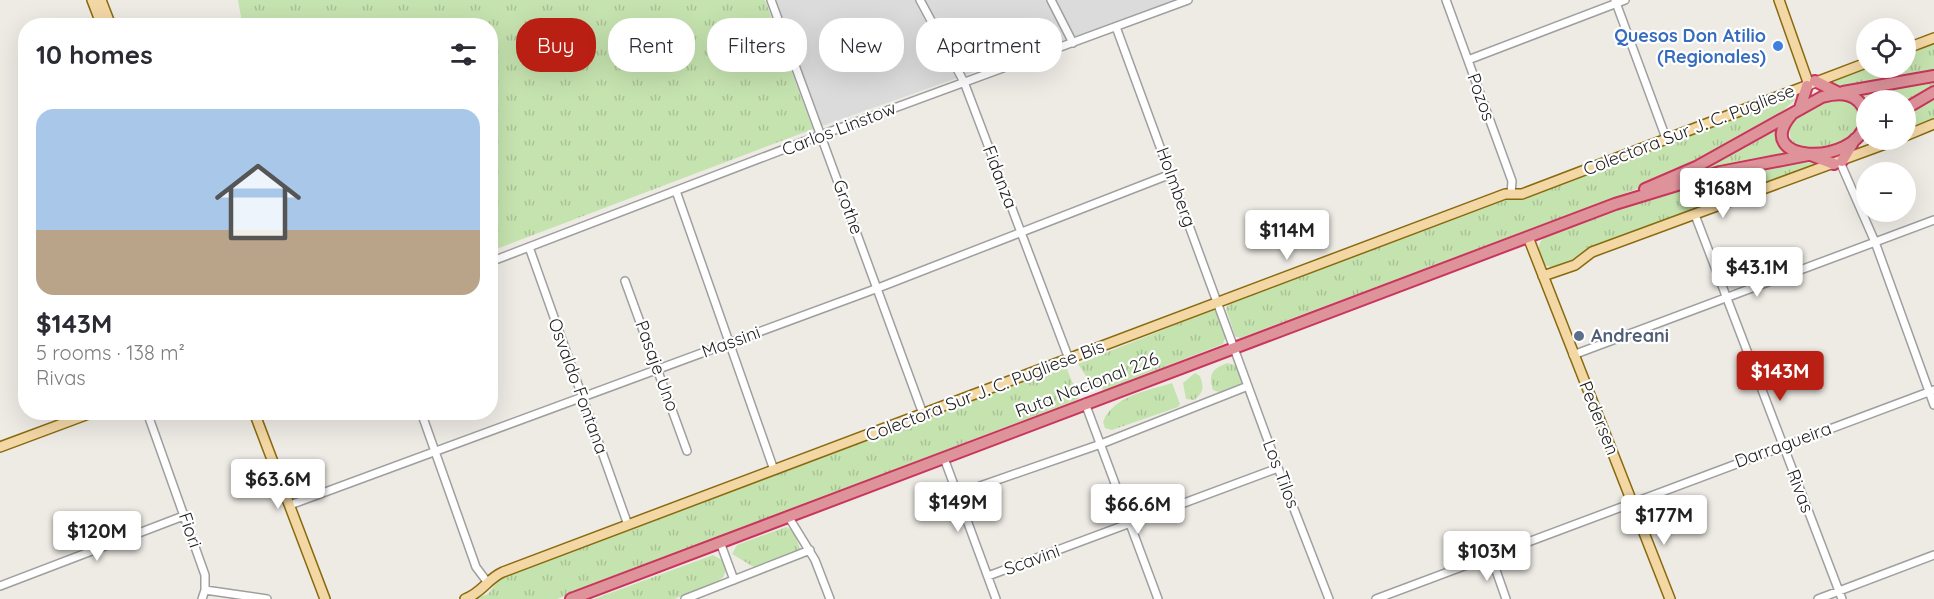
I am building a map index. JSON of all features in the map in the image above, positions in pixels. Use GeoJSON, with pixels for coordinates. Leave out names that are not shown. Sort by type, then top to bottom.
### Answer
{"type":"FeatureCollection","features":[{"type":"Feature","properties":{"kind":"highway","name":"Ruta Nacional 226"},"geometry":{"type":"LineString","coordinates":[[571,599],[1615,204],[1696,167],[1798,109],[1838,92],[1934,76]]}},
{"type":"Feature","properties":{"kind":"highway"},"geometry":{"type":"LineString","coordinates":[[1856,99],[1810,84],[1798,109],[1785,125],[1784,140],[1794,152],[1838,163],[1856,141]]}},
{"type":"Feature","properties":{"kind":"highway"},"geometry":{"type":"LineString","coordinates":[[1916,103],[1934,92]]}},
{"type":"Feature","properties":{"kind":"highway","name":"Ruta Nacional 226"},"geometry":{"type":"LineString","coordinates":[[1615,204],[1720,172],[1839,148],[1856,138]]}},
{"type":"Feature","properties":{"kind":"main road"},"geometry":{"type":"LineString","coordinates":[[92,0],[99,18]]}},
{"type":"Feature","properties":{"kind":"main road"},"geometry":{"type":"LineString","coordinates":[[101,0],[108,18]]}},
{"type":"Feature","properties":{"kind":"main road"},"geometry":{"type":"LineString","coordinates":[[1779,0],[1810,84]]}},
{"type":"Feature","properties":{"kind":"main road"},"geometry":{"type":"LineString","coordinates":[[1916,45],[1934,38]]}},
{"type":"Feature","properties":{"kind":"main road","name":"Colectora Sur J. C. Pugliese"},"geometry":{"type":"LineString","coordinates":[[1511,194],[1522,194],[1856,67]]}},
{"type":"Feature","properties":{"kind":"main road"},"geometry":{"type":"LineString","coordinates":[[1916,131],[1934,124]]}},
{"type":"Feature","properties":{"kind":"main road"},"geometry":{"type":"LineString","coordinates":[[1544,276],[1575,264],[1592,252],[1871,150]]}},
{"type":"Feature","properties":{"kind":"main road","name":"Colectora Sur J. C. Pugliese Bis"},"geometry":{"type":"LineString","coordinates":[[465,599],[479,593],[503,572],[1511,194]]}},
{"type":"Feature","properties":{"kind":"main road","name":"Pedersen"},"geometry":{"type":"LineString","coordinates":[[1528,237],[1670,599]]}},
{"type":"Feature","properties":{"kind":"main road"},"geometry":{"type":"LineString","coordinates":[[0,447],[73,420]]}},
{"type":"Feature","properties":{"kind":"main road"},"geometry":{"type":"LineString","coordinates":[[257,420],[325,599]]}},
{"type":"Feature","properties":{"kind":"street","name":"Grothe"},"geometry":{"type":"LineString","coordinates":[[771,0],[923,414]]}},
{"type":"Feature","properties":{"kind":"street","name":"Fidanza"},"geometry":{"type":"LineString","coordinates":[[920,0],[964,82],[1069,359]]}},
{"type":"Feature","properties":{"kind":"street"},"geometry":{"type":"LineString","coordinates":[[1051,0],[1073,44]]}},
{"type":"Feature","properties":{"kind":"street","name":"Carlos Linstow"},"geometry":{"type":"LineString","coordinates":[[498,259],[821,135],[1188,0]]}},
{"type":"Feature","properties":{"kind":"street","name":"Pozos"},"geometry":{"type":"LineString","coordinates":[[1446,0],[1512,181],[1511,194]]}},
{"type":"Feature","properties":{"kind":"street"},"geometry":{"type":"LineString","coordinates":[[1468,60],[1625,0]]}},
{"type":"Feature","properties":{"kind":"street"},"geometry":{"type":"LineString","coordinates":[[1616,2],[1666,138]]}},
{"type":"Feature","properties":{"kind":"street","name":"Holmberg"},"geometry":{"type":"LineString","coordinates":[[1116,27],[1235,348]]}},
{"type":"Feature","properties":{"kind":"street"},"geometry":{"type":"LineString","coordinates":[[1838,163],[1875,242],[1932,391],[1934,405]]}},
{"type":"Feature","properties":{"kind":"street","name":"Massini"},"geometry":{"type":"LineString","coordinates":[[290,505],[435,449],[878,288],[1171,174]]}},
{"type":"Feature","properties":{"kind":"street"},"geometry":{"type":"LineString","coordinates":[[676,191],[774,470]]}},
{"type":"Feature","properties":{"kind":"street","name":"Rivas"},"geometry":{"type":"LineString","coordinates":[[1695,214],[1842,599]]}},
{"type":"Feature","properties":{"kind":"street"},"geometry":{"type":"LineString","coordinates":[[1573,355],[1934,220]]}},
{"type":"Feature","properties":{"kind":"street","name":"Osvaldo Fontana"},"geometry":{"type":"LineString","coordinates":[[528,248],[628,525]]}},
{"type":"Feature","properties":{"kind":"street","name":"Pasaje Uno"},"geometry":{"type":"LineString","coordinates":[[625,281],[687,451]]}},
{"type":"Feature","properties":{"kind":"street","name":"Los Tilos"},"geometry":{"type":"LineString","coordinates":[[1235,348],[1278,468],[1329,599]]}},
{"type":"Feature","properties":{"kind":"street"},"geometry":{"type":"LineString","coordinates":[[980,486],[1101,444],[1248,386]]}},
{"type":"Feature","properties":{"kind":"street","name":"Darragueira"},"geometry":{"type":"LineString","coordinates":[[1376,599],[1782,445],[1932,391]]}},
{"type":"Feature","properties":{"kind":"street"},"geometry":{"type":"LineString","coordinates":[[1085,403],[1158,599]]}},
{"type":"Feature","properties":{"kind":"street","name":"Fiori"},"geometry":{"type":"LineString","coordinates":[[150,420],[206,575],[206,590]]}},
{"type":"Feature","properties":{"kind":"street"},"geometry":{"type":"LineString","coordinates":[[425,420],[476,567],[488,583]]}},
{"type":"Feature","properties":{"kind":"street"},"geometry":{"type":"LineString","coordinates":[[944,458],[996,599]]}},
{"type":"Feature","properties":{"kind":"street","name":"Scavini"},"geometry":{"type":"LineString","coordinates":[[988,576],[1131,525],[1278,468]]}},
{"type":"Feature","properties":{"kind":"street"},"geometry":{"type":"LineString","coordinates":[[0,586],[186,515]]}},
{"type":"Feature","properties":{"kind":"street"},"geometry":{"type":"LineString","coordinates":[[788,516],[810,550],[830,599]]}},
{"type":"Feature","properties":{"kind":"street"},"geometry":{"type":"LineString","coordinates":[[720,542],[734,580]]}},
{"type":"Feature","properties":{"kind":"street"},"geometry":{"type":"LineString","coordinates":[[685,599],[810,550]]}},
{"type":"Feature","properties":{"kind":"street"},"geometry":{"type":"LineString","coordinates":[[1818,599],[1934,555]]}},
{"type":"Feature","properties":{"kind":"street"},"geometry":{"type":"LineString","coordinates":[[1491,556],[1506,599]]}},
{"type":"Feature","properties":{"kind":"street"},"geometry":{"type":"LineString","coordinates":[[201,599],[206,590],[267,599]]}},
{"type":"Feature","properties":{"kind":"shaded area"},"geometry":{"type":"Polygon","coordinates":[[[774,0],[1177,0],[1062,41],[1062,18],[916,18],[916,72],[974,72],[822,126],[801,72],[807,72],[807,18],[781,18],[774,0]]]}},
{"type":"Feature","properties":{"kind":"green space"},"geometry":{"type":"Polygon","coordinates":[[[238,0],[765,0],[772,18],[707,18],[707,72],[792,72],[813,129],[498,248],[498,18],[241,18],[238,0]]]}},
{"type":"Feature","properties":{"kind":"green space"},"geometry":{"type":"Polygon","coordinates":[[[1934,42],[1934,72],[1916,75],[1916,49],[1934,42]]]}},
{"type":"Feature","properties":{"kind":"green space"},"geometry":{"type":"Polygon","coordinates":[[[1856,71],[1856,78],[1900,78],[1839,89],[1830,84],[1830,81],[1856,71]]]}},
{"type":"Feature","properties":{"kind":"green space"},"geometry":{"type":"Polygon","coordinates":[[[1934,79],[1934,88],[1916,99],[1916,90],[1873,90],[1934,79]]]}},
{"type":"Feature","properties":{"kind":"green space"},"geometry":{"type":"Polygon","coordinates":[[[1794,95],[1795,100],[1775,118],[1705,159],[1645,186],[1240,338],[1235,336],[1226,309],[1229,302],[1504,199],[1794,95]]]}},
{"type":"Feature","properties":{"kind":"green space"},"geometry":{"type":"Polygon","coordinates":[[[1934,95],[1934,120],[1916,127],[1916,106],[1934,95]]]}},
{"type":"Feature","properties":{"kind":"green space"},"geometry":{"type":"Polygon","coordinates":[[[1843,100],[1856,106],[1856,131],[1844,141],[1826,148],[1807,149],[1791,142],[1789,127],[1804,112],[1823,104],[1843,100]]]}},
{"type":"Feature","properties":{"kind":"green space"},"geometry":{"type":"Polygon","coordinates":[[[1780,124],[1784,149],[1792,156],[1679,179],[1780,124]]]}},
{"type":"Feature","properties":{"kind":"green space"},"geometry":{"type":"Polygon","coordinates":[[[1812,161],[1820,163],[1820,166],[1591,250],[1554,268],[1544,265],[1541,257],[1539,246],[1546,236],[1644,200],[1743,172],[1812,161]]]}},
{"type":"Feature","properties":{"kind":"green space"},"geometry":{"type":"Polygon","coordinates":[[[1215,309],[1220,313],[1227,333],[1223,344],[1105,390],[1094,388],[1078,364],[1215,309]]]}},
{"type":"Feature","properties":{"kind":"green space"},"geometry":{"type":"Polygon","coordinates":[[[1227,363],[1239,366],[1244,382],[1219,392],[1213,390],[1212,373],[1227,363]]]}},
{"type":"Feature","properties":{"kind":"green space"},"geometry":{"type":"Polygon","coordinates":[[[1062,368],[1067,369],[1079,399],[557,599],[474,599],[488,594],[500,578],[1062,368]]]}},
{"type":"Feature","properties":{"kind":"green space"},"geometry":{"type":"Polygon","coordinates":[[[1195,373],[1200,376],[1202,390],[1194,400],[1186,399],[1183,383],[1195,373]]]}},
{"type":"Feature","properties":{"kind":"green space"},"geometry":{"type":"Polygon","coordinates":[[[1172,383],[1180,404],[1178,407],[1112,430],[1105,428],[1103,422],[1114,406],[1142,392],[1172,383]]]}},
{"type":"Feature","properties":{"kind":"green space"},"geometry":{"type":"Polygon","coordinates":[[[786,527],[794,531],[800,550],[757,569],[732,554],[737,545],[786,527]]]}},
{"type":"Feature","properties":{"kind":"green space"},"geometry":{"type":"Polygon","coordinates":[[[713,555],[724,561],[725,571],[722,578],[674,599],[594,599],[713,555]]]}},
{"type":"Feature","properties":{"kind":"place","name":"Quesos Don Atilio (Regionales)"},"geometry":{"type":"Point","coordinates":[1778,46]}},
{"type":"Feature","properties":{"kind":"place","name":"Andreani"},"geometry":{"type":"Point","coordinates":[1579,336]}}]}
